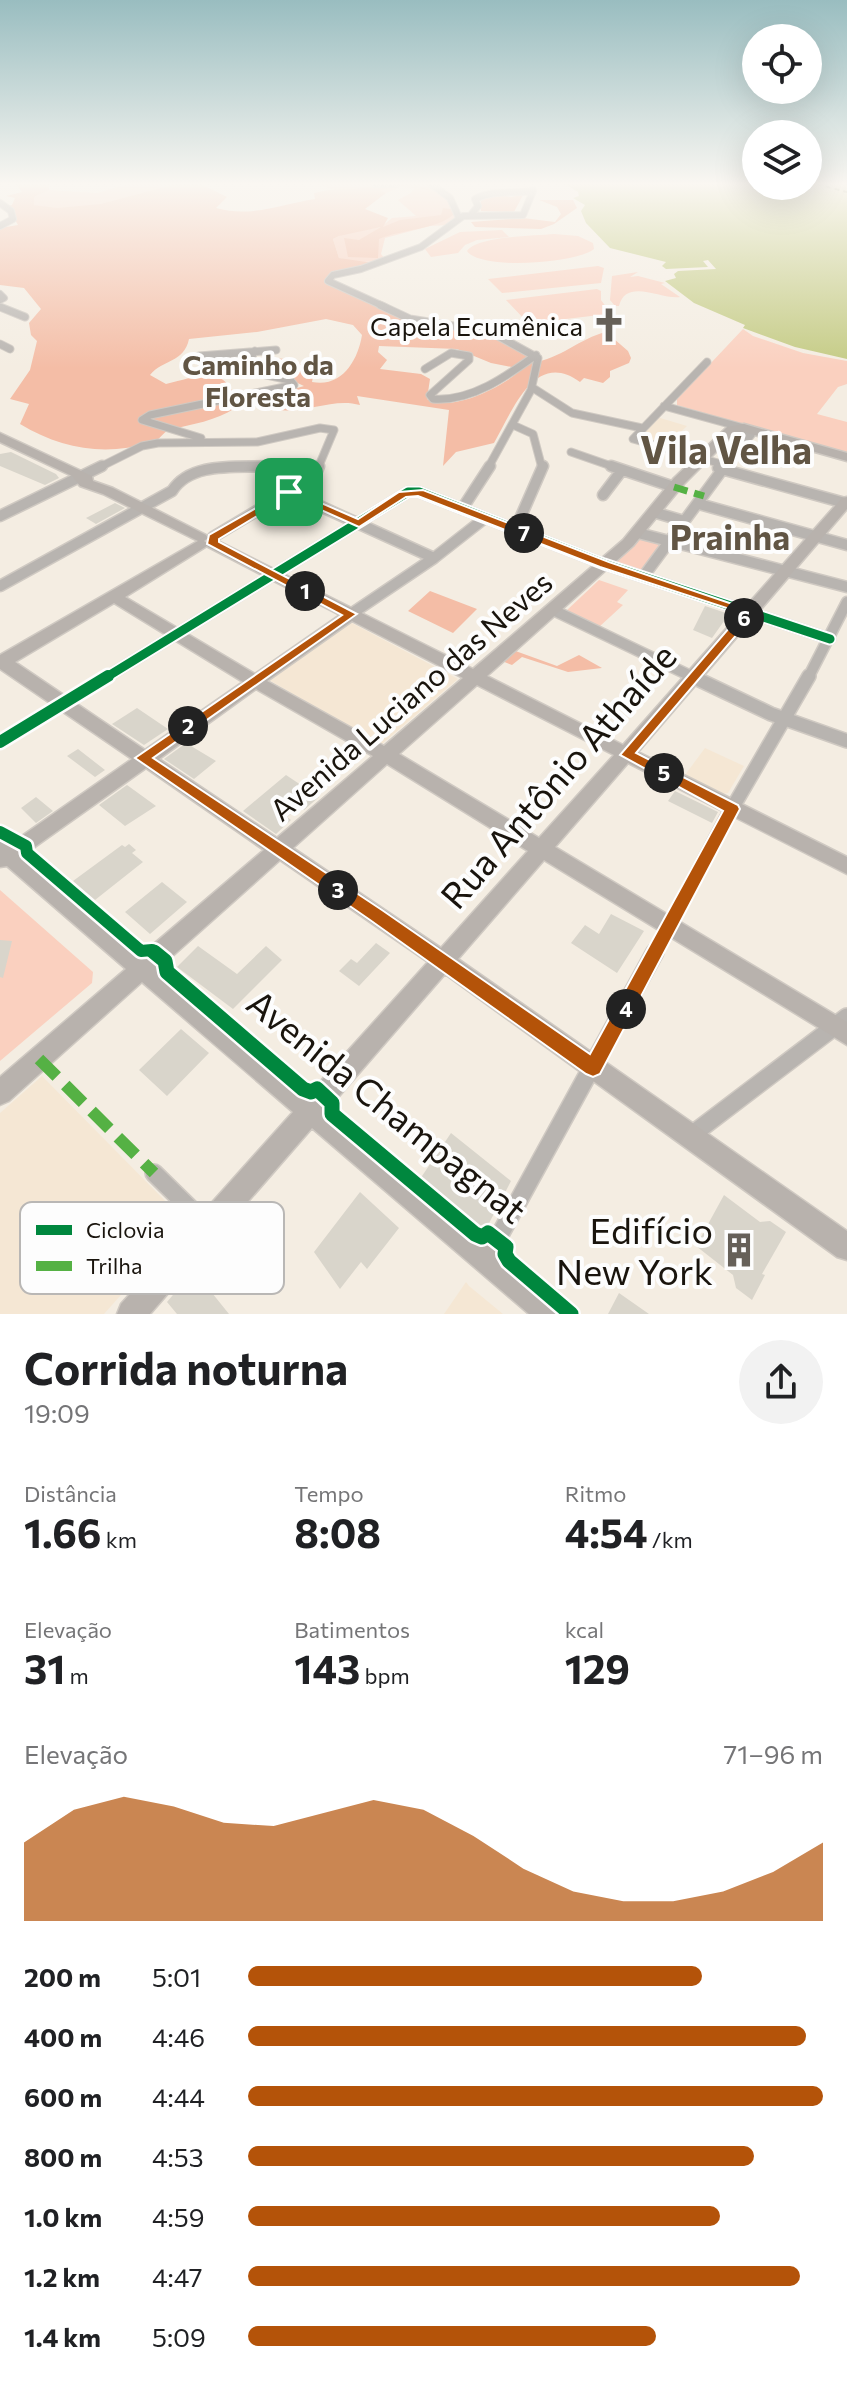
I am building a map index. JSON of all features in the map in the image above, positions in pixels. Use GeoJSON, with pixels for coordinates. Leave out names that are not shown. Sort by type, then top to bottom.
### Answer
{"type":"FeatureCollection","features":[{"type":"Feature","properties":{"kind":"main road"},"geometry":{"type":"LineString","coordinates":[[738,429],[847,457]]}},
{"type":"Feature","properties":{"kind":"main road","name":"Avenida Luciano das Neves"},"geometry":{"type":"LineString","coordinates":[[0,1093],[553,610],[638,533],[698,462],[738,429]]}},
{"type":"Feature","properties":{"kind":"main road"},"geometry":{"type":"LineString","coordinates":[[0,437],[847,866]]}},
{"type":"Feature","properties":{"kind":"main road","name":"Rua Antônio Athaíde"},"geometry":{"type":"LineString","coordinates":[[230,1202],[539,849],[627,755],[846,502]]}},
{"type":"Feature","properties":{"kind":"main road"},"geometry":{"type":"LineString","coordinates":[[207,541],[1,662],[442,960],[847,1247]]}},
{"type":"Feature","properties":{"kind":"main road"},"geometry":{"type":"LineString","coordinates":[[113,596],[386,755],[669,927],[843,1026]]}},
{"type":"Feature","properties":{"kind":"main road"},"geometry":{"type":"LineString","coordinates":[[3,855],[351,614]]}},
{"type":"Feature","properties":{"kind":"main road","name":"Avenida Champagnat"},"geometry":{"type":"LineString","coordinates":[[3,855],[551,1314]]}},
{"type":"Feature","properties":{"kind":"main road","name":"Rua Antônio Athaíde"},"geometry":{"type":"LineString","coordinates":[[131,1314],[149,1294]]}},
{"type":"Feature","properties":{"kind":"street"},"geometry":{"type":"LineString","coordinates":[[423,245],[359,269],[335,274],[328,282],[408,319],[488,331],[536,355],[540,362],[533,388],[462,509]]}},
{"type":"Feature","properties":{"kind":"street"},"geometry":{"type":"LineString","coordinates":[[0,294],[4,298],[0,300]]}},
{"type":"Feature","properties":{"kind":"street"},"geometry":{"type":"LineString","coordinates":[[0,307],[25,317]]}},
{"type":"Feature","properties":{"kind":"street"},"geometry":{"type":"LineString","coordinates":[[0,344],[10,349]]}},
{"type":"Feature","properties":{"kind":"street"},"geometry":{"type":"LineString","coordinates":[[199,356],[276,350]]}},
{"type":"Feature","properties":{"kind":"street"},"geometry":{"type":"LineString","coordinates":[[210,442],[142,420],[150,415],[294,385],[290,380],[243,370],[255,351]]}},
{"type":"Feature","properties":{"kind":"street"},"geometry":{"type":"LineString","coordinates":[[425,369],[450,352],[470,357],[430,395],[442,401],[498,379],[536,355]]}},
{"type":"Feature","properties":{"kind":"street"},"geometry":{"type":"LineString","coordinates":[[707,362],[633,439],[698,462],[846,502]]}},
{"type":"Feature","properties":{"kind":"street"},"geometry":{"type":"LineString","coordinates":[[533,388],[567,412],[642,428]]}},
{"type":"Feature","properties":{"kind":"street"},"geometry":{"type":"LineString","coordinates":[[643,577],[724,467],[738,429],[664,406]]}},
{"type":"Feature","properties":{"kind":"street"},"geometry":{"type":"LineString","coordinates":[[513,425],[533,434],[543,466],[515,530]]}},
{"type":"Feature","properties":{"kind":"street"},"geometry":{"type":"LineString","coordinates":[[0,516],[148,445],[275,441],[331,428],[334,432],[320,470],[207,541]]}},
{"type":"Feature","properties":{"kind":"street"},"geometry":{"type":"LineString","coordinates":[[571,452],[674,487]]}},
{"type":"Feature","properties":{"kind":"street"},"geometry":{"type":"LineString","coordinates":[[0,586],[175,489],[185,474],[209,468],[270,466]]}},
{"type":"Feature","properties":{"kind":"street"},"geometry":{"type":"LineString","coordinates":[[603,495],[622,470]]}},
{"type":"Feature","properties":{"kind":"street"},"geometry":{"type":"LineString","coordinates":[[0,742],[359,524],[403,494],[413,491],[604,564],[830,639]]}},
{"type":"Feature","properties":{"kind":"street"},"geometry":{"type":"LineString","coordinates":[[289,492],[434,558]]}},
{"type":"Feature","properties":{"kind":"street"},"geometry":{"type":"LineString","coordinates":[[699,504],[847,545]]}},
{"type":"Feature","properties":{"kind":"street"},"geometry":{"type":"LineString","coordinates":[[653,512],[684,521]]}},
{"type":"Feature","properties":{"kind":"street"},"geometry":{"type":"LineString","coordinates":[[351,614],[434,558],[485,518]]}},
{"type":"Feature","properties":{"kind":"street"},"geometry":{"type":"LineString","coordinates":[[638,533],[847,587]]}},
{"type":"Feature","properties":{"kind":"street"},"geometry":{"type":"LineString","coordinates":[[497,1267],[497,1240],[732,809],[830,639],[847,602]]}},
{"type":"Feature","properties":{"kind":"street"},"geometry":{"type":"LineString","coordinates":[[553,610],[784,719],[847,741]]}},
{"type":"Feature","properties":{"kind":"street"},"geometry":{"type":"LineString","coordinates":[[689,1137],[843,1026]]}},
{"type":"Feature","properties":{"kind":"street"},"geometry":{"type":"LineString","coordinates":[[154,1173],[184,1202]]}},
{"type":"Feature","properties":{"kind":"shaded area"},"geometry":{"type":"Polygon","coordinates":[[[0,245],[335,245],[339,258],[373,263],[330,275],[324,281],[326,284],[361,296],[407,319],[487,333],[528,355],[533,362],[552,357],[606,332],[628,351],[631,358],[629,363],[610,371],[610,377],[603,383],[584,378],[580,382],[564,374],[550,373],[538,378],[518,400],[494,443],[456,452],[443,466],[449,410],[357,396],[360,405],[336,403],[289,410],[265,406],[267,397],[304,386],[265,368],[266,361],[278,358],[291,360],[314,371],[312,382],[332,381],[347,370],[357,354],[362,335],[353,325],[326,319],[257,332],[189,339],[178,357],[150,375],[166,384],[200,376],[218,377],[232,391],[238,404],[235,408],[212,419],[167,431],[154,442],[116,449],[83,448],[51,439],[20,424],[29,404],[10,399],[30,370],[37,341],[31,335],[29,323],[41,309],[24,288],[0,285],[0,245]],[[379,346],[378,352],[387,360],[380,369],[421,374],[430,379],[427,399],[437,402],[450,403],[477,396],[522,369],[491,363],[457,349],[379,346]]]}},
{"type":"Feature","properties":{"kind":"shaded area"},"geometry":{"type":"Polygon","coordinates":[[[335,245],[383,245],[381,254],[385,259],[362,262],[339,258],[335,245]]]}},
{"type":"Feature","properties":{"kind":"shaded area"},"geometry":{"type":"Polygon","coordinates":[[[346,245],[379,245],[378,258],[348,257],[346,245]]]}},
{"type":"Feature","properties":{"kind":"shaded area"},"geometry":{"type":"Polygon","coordinates":[[[433,245],[465,245],[458,253],[431,257],[425,249],[433,245]]]}},
{"type":"Feature","properties":{"kind":"shaded area"},"geometry":{"type":"Polygon","coordinates":[[[593,245],[594,249],[569,258],[509,263],[476,257],[467,251],[473,246],[593,245]]]}},
{"type":"Feature","properties":{"kind":"shaded area"},"geometry":{"type":"Polygon","coordinates":[[[607,245],[847,245],[847,359],[795,347],[743,328],[745,325],[694,303],[665,281],[676,278],[674,274],[678,271],[716,269],[708,260],[703,261],[708,267],[666,269],[662,266],[666,262],[607,245]]]}},
{"type":"Feature","properties":{"kind":"shaded area"},"geometry":{"type":"Polygon","coordinates":[[[598,266],[604,268],[601,283],[502,293],[488,279],[598,266]]]}},
{"type":"Feature","properties":{"kind":"shaded area"},"geometry":{"type":"Polygon","coordinates":[[[638,272],[630,277],[665,283],[661,284],[680,297],[637,291],[623,297],[619,306],[615,306],[610,300],[612,276],[638,272]]]}},
{"type":"Feature","properties":{"kind":"shaded area"},"geometry":{"type":"Polygon","coordinates":[[[601,291],[601,300],[610,312],[608,314],[532,323],[526,321],[506,300],[601,291]]]}},
{"type":"Feature","properties":{"kind":"shaded area"},"geometry":{"type":"Polygon","coordinates":[[[743,329],[753,336],[803,353],[847,361],[847,384],[838,387],[817,414],[847,422],[847,455],[677,405],[677,399],[743,329]]]}},
{"type":"Feature","properties":{"kind":"shaded area"},"geometry":{"type":"Polygon","coordinates":[[[657,417],[687,426],[664,448],[636,438],[657,417]]]}},
{"type":"Feature","properties":{"kind":"shaded area"},"geometry":{"type":"Polygon","coordinates":[[[639,539],[662,545],[643,571],[637,572],[614,562],[639,539]]]}},
{"type":"Feature","properties":{"kind":"shaded area"},"geometry":{"type":"Polygon","coordinates":[[[599,580],[628,590],[617,602],[623,605],[599,627],[566,611],[599,580]]]}},
{"type":"Feature","properties":{"kind":"shaded area"},"geometry":{"type":"Polygon","coordinates":[[[430,591],[477,609],[453,633],[408,611],[430,591]]]}},
{"type":"Feature","properties":{"kind":"shaded area"},"geometry":{"type":"Polygon","coordinates":[[[350,622],[458,679],[381,745],[269,680],[350,622]]]}},
{"type":"Feature","properties":{"kind":"shaded area"},"geometry":{"type":"Polygon","coordinates":[[[510,649],[557,666],[579,655],[602,668],[568,672],[522,657],[512,665],[502,661],[510,649]]]}},
{"type":"Feature","properties":{"kind":"shaded area"},"geometry":{"type":"Polygon","coordinates":[[[705,748],[744,766],[728,793],[722,794],[685,775],[705,748]]]}},
{"type":"Feature","properties":{"kind":"shaded area"},"geometry":{"type":"Polygon","coordinates":[[[0,890],[93,972],[92,983],[0,1061],[0,890]]]}},
{"type":"Feature","properties":{"kind":"shaded area"},"geometry":{"type":"Polygon","coordinates":[[[42,1076],[166,1202],[20,1202],[20,1294],[122,1294],[104,1314],[0,1314],[0,1113],[42,1076]]]}},
{"type":"Feature","properties":{"kind":"shaded area"},"geometry":{"type":"Polygon","coordinates":[[[466,1282],[469,1286],[503,1314],[444,1314],[466,1282]]]}},
{"type":"Feature","properties":{"kind":"building"},"geometry":{"type":"Polygon","coordinates":[[[11,452],[59,478],[45,485],[0,466],[0,454],[11,452]]]}},
{"type":"Feature","properties":{"kind":"building"},"geometry":{"type":"Polygon","coordinates":[[[115,503],[125,508],[96,524],[86,518],[115,503]]]}},
{"type":"Feature","properties":{"kind":"building"},"geometry":{"type":"Polygon","coordinates":[[[705,606],[729,614],[712,638],[693,630],[705,606]]]}},
{"type":"Feature","properties":{"kind":"building"},"geometry":{"type":"Polygon","coordinates":[[[137,708],[168,729],[144,745],[112,724],[137,708]]]}},
{"type":"Feature","properties":{"kind":"building"},"geometry":{"type":"Polygon","coordinates":[[[186,743],[216,761],[194,779],[164,759],[186,743]]]}},
{"type":"Feature","properties":{"kind":"building"},"geometry":{"type":"Polygon","coordinates":[[[78,749],[105,770],[95,777],[67,756],[78,749]]]}},
{"type":"Feature","properties":{"kind":"building"},"geometry":{"type":"Polygon","coordinates":[[[286,775],[319,797],[304,810],[300,807],[287,817],[291,820],[276,834],[243,811],[286,775]]]}},
{"type":"Feature","properties":{"kind":"building"},"geometry":{"type":"Polygon","coordinates":[[[127,785],[156,806],[125,826],[99,805],[127,785]]]}},
{"type":"Feature","properties":{"kind":"building"},"geometry":{"type":"Polygon","coordinates":[[[675,791],[718,812],[712,823],[668,801],[675,791]]]}},
{"type":"Feature","properties":{"kind":"building"},"geometry":{"type":"Polygon","coordinates":[[[36,797],[53,811],[36,823],[21,808],[36,797]]]}},
{"type":"Feature","properties":{"kind":"building"},"geometry":{"type":"Polygon","coordinates":[[[129,844],[136,850],[132,853],[143,862],[95,900],[73,881],[122,845],[125,847],[129,844]]]}},
{"type":"Feature","properties":{"kind":"building"},"geometry":{"type":"Polygon","coordinates":[[[162,882],[187,902],[150,934],[125,912],[162,882]]]}},
{"type":"Feature","properties":{"kind":"building"},"geometry":{"type":"Polygon","coordinates":[[[611,914],[644,931],[617,973],[571,943],[585,925],[599,934],[611,914]]]}},
{"type":"Feature","properties":{"kind":"building"},"geometry":{"type":"Polygon","coordinates":[[[0,940],[12,941],[3,978],[0,977],[0,940]]]}},
{"type":"Feature","properties":{"kind":"building"},"geometry":{"type":"Polygon","coordinates":[[[376,943],[390,953],[359,986],[339,971],[351,959],[357,963],[376,943]]]}},
{"type":"Feature","properties":{"kind":"building"},"geometry":{"type":"Polygon","coordinates":[[[198,946],[237,974],[266,946],[282,960],[233,1009],[177,967],[198,946]]]}},
{"type":"Feature","properties":{"kind":"building"},"geometry":{"type":"Polygon","coordinates":[[[181,1029],[209,1053],[167,1096],[139,1070],[181,1029]]]}},
{"type":"Feature","properties":{"kind":"building"},"geometry":{"type":"Polygon","coordinates":[[[451,1133],[511,1181],[487,1227],[480,1228],[420,1179],[451,1133]]]}},
{"type":"Feature","properties":{"kind":"building"},"geometry":{"type":"Polygon","coordinates":[[[360,1192],[399,1228],[367,1269],[361,1262],[340,1289],[314,1252],[360,1192]]]}},
{"type":"Feature","properties":{"kind":"building","name":"Edifício New York"},"geometry":{"type":"Polygon","coordinates":[[[724,1195],[760,1222],[770,1221],[786,1232],[762,1274],[765,1275],[752,1300],[736,1288],[733,1275],[696,1246],[724,1195]]]}},
{"type":"Feature","properties":{"kind":"building"},"geometry":{"type":"Polygon","coordinates":[[[619,1293],[649,1314],[608,1314],[619,1293]]]}},
{"type":"Feature","properties":{"kind":"building"},"geometry":{"type":"Polygon","coordinates":[[[174,1294],[213,1294],[229,1314],[177,1314],[167,1302],[174,1294]]]}},
{"type":"Feature","properties":{"kind":"marked path"},"geometry":{"type":"LineString","coordinates":[[674,487],[704,496]]}},
{"type":"Feature","properties":{"kind":"marked path"},"geometry":{"type":"LineString","coordinates":[[39,1059],[154,1173]]}},
{"type":"Feature","properties":{"kind":"cycle path"},"geometry":{"type":"LineString","coordinates":[[0,742],[408,492],[419,492],[604,564],[830,639]]}},
{"type":"Feature","properties":{"kind":"cycle path"},"geometry":{"type":"LineString","coordinates":[[0,832],[26,846],[27,853],[141,951],[152,950],[165,961],[167,972],[303,1089],[311,1092],[317,1089],[332,1103],[332,1114],[475,1234],[482,1237],[488,1233],[506,1247],[505,1254],[509,1261],[571,1314]]}},
{"type":"Feature","properties":{"kind":"place","name":"Capela Ecumênica"},"geometry":{"type":"Point","coordinates":[609,325]}},
{"type":"Feature","properties":{"kind":"place","name":"Edifício New York"},"geometry":{"type":"Point","coordinates":[739,1250]}},
{"type":"Feature","properties":{"kind":"district","name":"Caminho da Floresta"},"geometry":{"type":"Point","coordinates":[258,380]}},
{"type":"Feature","properties":{"kind":"district","name":"Vila Velha"},"geometry":{"type":"Point","coordinates":[726,448]}},
{"type":"Feature","properties":{"kind":"district","name":"Prainha"},"geometry":{"type":"Point","coordinates":[730,536]}},
{"type":"Feature","properties":{"kind":"route"},"geometry":{"type":"LineString","coordinates":[[289,492],[359,524],[403,494],[419,492],[604,564],[750,612],[627,755],[732,809],[593,1067],[376,915],[142,758],[351,614],[213,544],[213,537],[289,492]]}}]}
